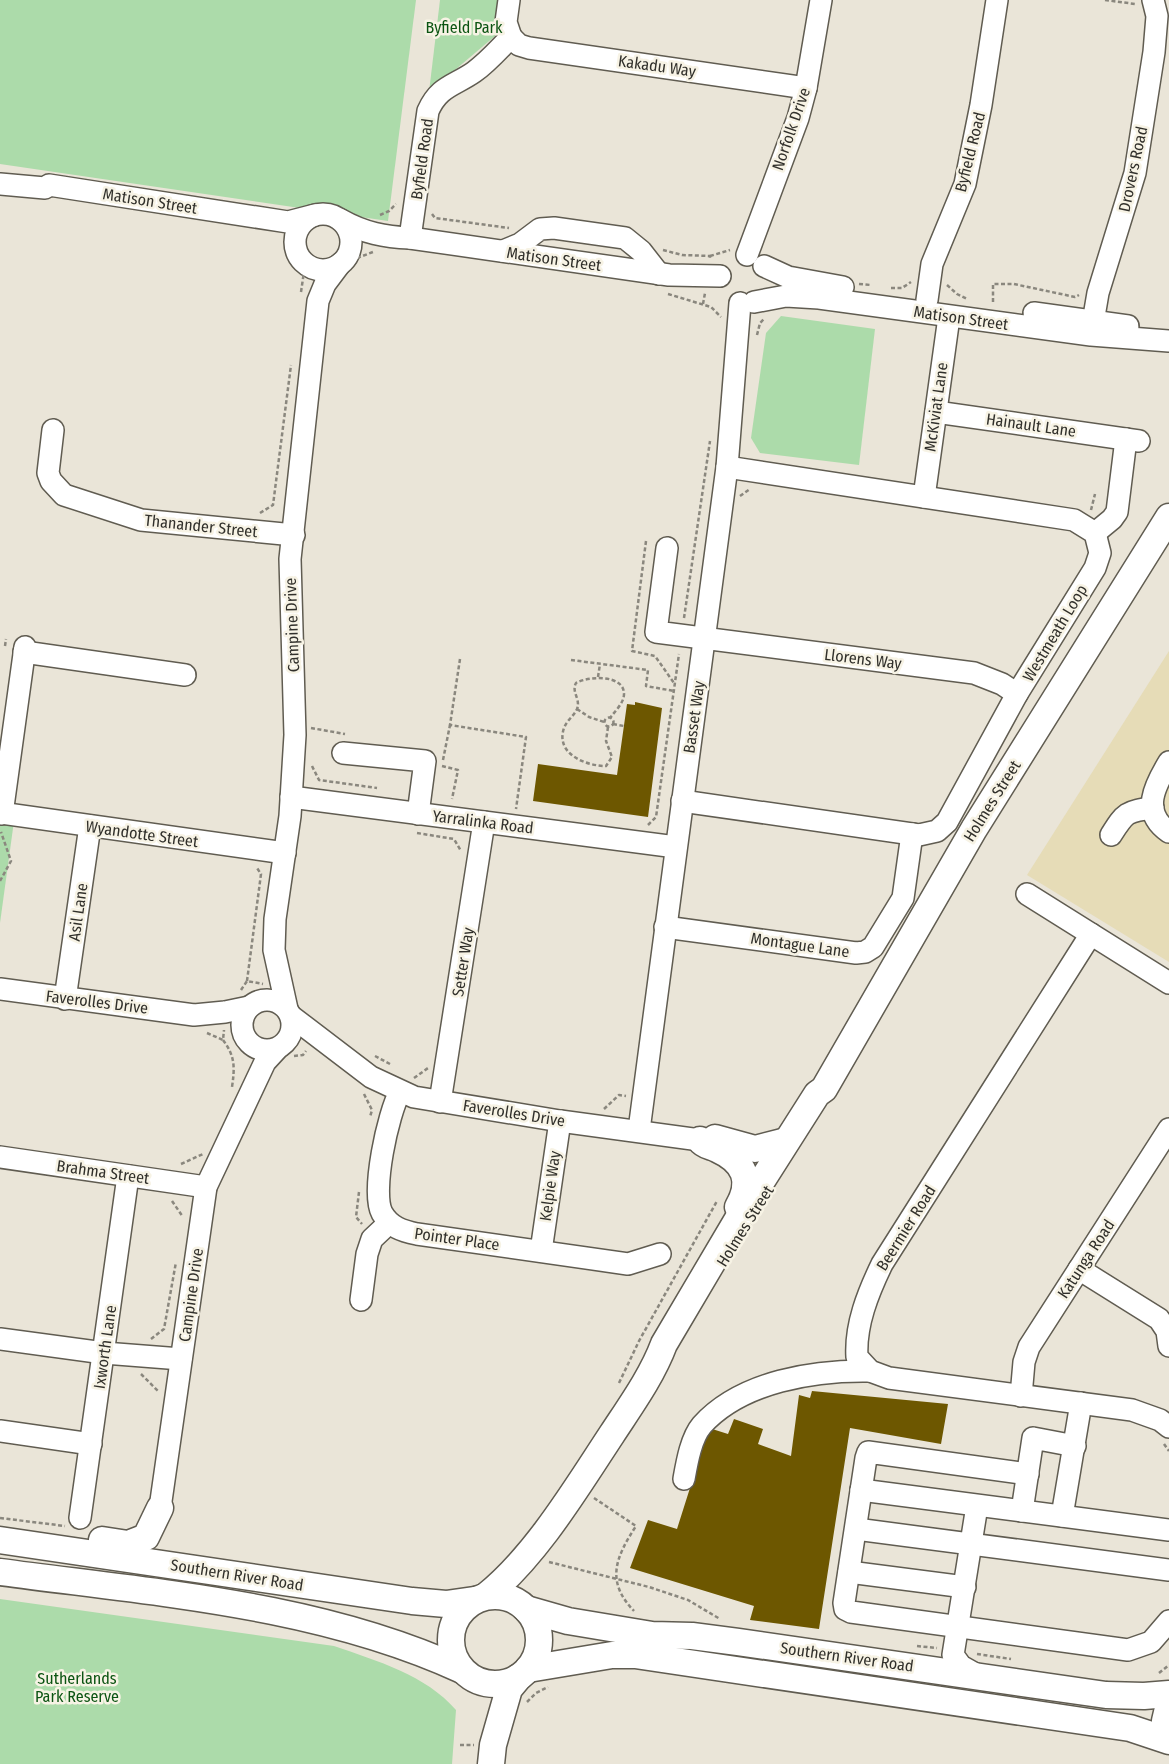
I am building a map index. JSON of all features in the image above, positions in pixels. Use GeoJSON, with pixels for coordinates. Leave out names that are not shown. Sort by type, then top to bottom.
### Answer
{"type":"FeatureCollection","features":[{"type":"Feature","properties":{"kind":"main road","name":"Holmes Street"},"geometry":{"type":"LineString","coordinates":[[480,1598],[527,1554],[553,1522],[572,1494],[658,1359],[664,1344],[685,1308],[786,1141],[817,1094],[824,1089],[974,830],[1169,517]]}},
{"type":"Feature","properties":{"kind":"main road","name":"Holmes Street"},"geometry":{"type":"LineString","coordinates":[[658,1359],[669,1348],[787,1161],[824,1097],[824,1089]]}},
{"type":"Feature","properties":{"kind":"main road"},"geometry":{"type":"LineString","coordinates":[[685,1308],[692,1277],[733,1215],[746,1190],[747,1182],[743,1171],[734,1160],[718,1149],[703,1144],[700,1140],[705,1137],[720,1139],[756,1149],[786,1141]]}},
{"type":"Feature","properties":{"kind":"main road"},"geometry":{"type":"LineString","coordinates":[[5,1541],[20,1532],[29,1531],[128,1544],[146,1537],[160,1508]]}},
{"type":"Feature","properties":{"kind":"main road","name":"Southern River Road"},"geometry":{"type":"LineString","coordinates":[[5,1541],[412,1601],[446,1604],[480,1598]]}},
{"type":"Feature","properties":{"kind":"main road","name":"Holmes Street"},"geometry":{"type":"LineString","coordinates":[[524,1606],[519,1596],[527,1554]]}},
{"type":"Feature","properties":{"kind":"main road","name":"Southern River Road"},"geometry":{"type":"LineString","coordinates":[[0,1572],[275,1611],[356,1632],[469,1675]]}},
{"type":"Feature","properties":{"kind":"main road"},"geometry":{"type":"LineString","coordinates":[[501,1596],[524,1606],[538,1628],[539,1639],[536,1655],[524,1673],[509,1689],[492,1755],[482,1692],[452,1653],[451,1633],[458,1614],[480,1598],[501,1596]]}},
{"type":"Feature","properties":{"kind":"main road","name":"Southern River Road"},"geometry":{"type":"LineString","coordinates":[[524,1606],[568,1621],[652,1635],[692,1636],[901,1664],[1106,1695],[1144,1696],[1169,1694]]}},
{"type":"Feature","properties":{"kind":"main road","name":"Southern River Road"},"geometry":{"type":"LineString","coordinates":[[524,1673],[612,1655],[643,1655],[1130,1728],[1169,1741]]}},
{"type":"Feature","properties":{"kind":"main road"},"geometry":{"type":"LineString","coordinates":[[469,1675],[490,1684],[506,1683],[524,1673]]}},
{"type":"Feature","properties":{"kind":"main road"},"geometry":{"type":"LineString","coordinates":[[1169,1704],[1165,1721],[1169,1741]]}},
{"type":"Feature","properties":{"kind":"street"},"geometry":{"type":"LineString","coordinates":[[509,0],[506,22],[511,37]]}},
{"type":"Feature","properties":{"kind":"street","name":"Norfolk Drive"},"geometry":{"type":"LineString","coordinates":[[748,256],[798,118],[806,88],[821,0]]}},
{"type":"Feature","properties":{"kind":"street","name":"Byfield Road"},"geometry":{"type":"LineString","coordinates":[[927,300],[932,264],[965,184],[981,105],[997,0]]}},
{"type":"Feature","properties":{"kind":"street","name":"Drovers Road"},"geometry":{"type":"LineString","coordinates":[[1092,327],[1098,293],[1135,173],[1161,54],[1156,16],[1144,2]]}},
{"type":"Feature","properties":{"kind":"street","name":"Kakadu Way"},"geometry":{"type":"LineString","coordinates":[[511,37],[519,44],[529,48],[806,88]]}},
{"type":"Feature","properties":{"kind":"street","name":"Byfield Road"},"geometry":{"type":"LineString","coordinates":[[410,238],[428,111],[433,98],[443,89],[475,71],[511,37]]}},
{"type":"Feature","properties":{"kind":"street","name":"Matison Street"},"geometry":{"type":"LineString","coordinates":[[0,172],[46,181],[49,186]]}},
{"type":"Feature","properties":{"kind":"street","name":"Matison Street"},"geometry":{"type":"LineString","coordinates":[[0,184],[45,188],[49,186],[288,222],[315,215]]}},
{"type":"Feature","properties":{"kind":"street"},"geometry":{"type":"LineString","coordinates":[[315,215],[333,216],[341,220],[350,236],[351,245],[346,261],[327,269],[317,269],[301,259],[296,234],[307,219],[315,215]]}},
{"type":"Feature","properties":{"kind":"street","name":"Matison Street"},"geometry":{"type":"LineString","coordinates":[[252,217],[273,227],[289,240],[301,259]]}},
{"type":"Feature","properties":{"kind":"street","name":"Matison Street"},"geometry":{"type":"LineString","coordinates":[[341,220],[384,245]]}},
{"type":"Feature","properties":{"kind":"street"},"geometry":{"type":"LineString","coordinates":[[503,251],[520,244],[540,229],[554,228],[624,238],[641,251],[661,283]]}},
{"type":"Feature","properties":{"kind":"street","name":"Matison Street"},"geometry":{"type":"LineString","coordinates":[[346,261],[362,248],[384,245],[410,238],[503,251],[661,283],[713,269]]}},
{"type":"Feature","properties":{"kind":"street"},"geometry":{"type":"LineString","coordinates":[[748,256],[768,274],[766,290],[753,308],[728,297],[722,290],[713,269],[724,265],[730,259],[748,256]]}},
{"type":"Feature","properties":{"kind":"street","name":"Matison Street"},"geometry":{"type":"LineString","coordinates":[[748,256],[788,278],[817,284],[927,300],[990,304],[1092,327],[1169,340]]}},
{"type":"Feature","properties":{"kind":"street","name":"Campine Drive"},"geometry":{"type":"LineString","coordinates":[[289,1013],[274,950],[275,919],[291,797],[295,735],[290,559],[294,535],[312,277],[301,259]]}},
{"type":"Feature","properties":{"kind":"street","name":"Campine Drive"},"geometry":{"type":"LineString","coordinates":[[310,297],[346,261]]}},
{"type":"Feature","properties":{"kind":"street","name":"Matison Street"},"geometry":{"type":"LineString","coordinates":[[753,308],[786,296],[819,298],[949,317],[1159,331],[1169,330]]}},
{"type":"Feature","properties":{"kind":"street","name":"Basset Way"},"geometry":{"type":"LineString","coordinates":[[639,1130],[727,467],[753,308]]}},
{"type":"Feature","properties":{"kind":"street","name":"McKiviat Lane"},"geometry":{"type":"LineString","coordinates":[[924,498],[949,317]]}},
{"type":"Feature","properties":{"kind":"street","name":"Hainault Lane"},"geometry":{"type":"LineString","coordinates":[[936,412],[1133,440],[1117,512],[1112,519],[1095,533]]}},
{"type":"Feature","properties":{"kind":"street","name":"Thanander Street"},"geometry":{"type":"LineString","coordinates":[[53,430],[48,473],[51,481],[64,495],[141,520],[294,535]]}},
{"type":"Feature","properties":{"kind":"street"},"geometry":{"type":"LineString","coordinates":[[727,467],[1074,520],[1095,533]]}},
{"type":"Feature","properties":{"kind":"street","name":"Westmeath Loop"},"geometry":{"type":"LineString","coordinates":[[682,801],[912,834],[931,834],[947,822],[1017,694],[1095,568],[1100,553],[1095,533]]}},
{"type":"Feature","properties":{"kind":"street","name":"Llorens Way"},"geometry":{"type":"LineString","coordinates":[[667,548],[656,632],[974,673],[1002,684],[1017,694]]}},
{"type":"Feature","properties":{"kind":"street"},"geometry":{"type":"LineString","coordinates":[[1,819],[25,650],[185,675]]}},
{"type":"Feature","properties":{"kind":"street"},"geometry":{"type":"LineString","coordinates":[[343,753],[425,762],[418,814]]}},
{"type":"Feature","properties":{"kind":"street"},"geometry":{"type":"LineString","coordinates":[[1169,762],[1152,794],[1156,820],[1169,832]]}},
{"type":"Feature","properties":{"kind":"street","name":"Yarralinka Road"},"geometry":{"type":"LineString","coordinates":[[291,797],[676,847]]}},
{"type":"Feature","properties":{"kind":"street"},"geometry":{"type":"LineString","coordinates":[[1111,835],[1124,815],[1130,811],[1153,808]]}},
{"type":"Feature","properties":{"kind":"street","name":"Wyandotte Street"},"geometry":{"type":"LineString","coordinates":[[1,819],[90,826],[284,854]]}},
{"type":"Feature","properties":{"kind":"street","name":"Setter Way"},"geometry":{"type":"LineString","coordinates":[[440,1102],[484,822]]}},
{"type":"Feature","properties":{"kind":"street","name":"Asil Lane"},"geometry":{"type":"LineString","coordinates":[[65,999],[90,826]]}},
{"type":"Feature","properties":{"kind":"street","name":"Montague Lane"},"geometry":{"type":"LineString","coordinates":[[665,927],[856,953],[866,952],[876,942],[903,898],[912,834]]}},
{"type":"Feature","properties":{"kind":"street"},"geometry":{"type":"LineString","coordinates":[[1027,894],[1169,983]]}},
{"type":"Feature","properties":{"kind":"street","name":"Beermier Road"},"geometry":{"type":"LineString","coordinates":[[870,1371],[856,1357],[855,1337],[873,1282],[882,1264],[1091,934]]}},
{"type":"Feature","properties":{"kind":"street","name":"Campine Drive"},"geometry":{"type":"LineString","coordinates":[[253,1005],[274,950]]}},
{"type":"Feature","properties":{"kind":"street","name":"Faverolles Drive"},"geometry":{"type":"LineString","coordinates":[[0,989],[194,1015],[220,1024],[246,1040]]}},
{"type":"Feature","properties":{"kind":"street"},"geometry":{"type":"LineString","coordinates":[[274,1001],[289,1013],[292,1032],[290,1049],[261,1050],[246,1040],[242,1022],[253,1005],[274,1001]]}},
{"type":"Feature","properties":{"kind":"street","name":"Faverolles Drive"},"geometry":{"type":"LineString","coordinates":[[194,1015],[225,1012],[253,1005]]}},
{"type":"Feature","properties":{"kind":"street","name":"Faverolles Drive"},"geometry":{"type":"LineString","coordinates":[[289,1013],[339,1055]]}},
{"type":"Feature","properties":{"kind":"street","name":"Campine Drive"},"geometry":{"type":"LineString","coordinates":[[160,1508],[206,1187],[218,1161],[241,1092],[246,1040]]}},
{"type":"Feature","properties":{"kind":"street","name":"Campine Drive"},"geometry":{"type":"LineString","coordinates":[[241,1092],[265,1062],[290,1049]]}},
{"type":"Feature","properties":{"kind":"street","name":"Faverolles Drive"},"geometry":{"type":"LineString","coordinates":[[290,1049],[339,1055],[372,1065],[440,1102],[700,1140]]}},
{"type":"Feature","properties":{"kind":"street"},"geometry":{"type":"LineString","coordinates":[[361,1300],[367,1254],[374,1238],[389,1222],[382,1212],[378,1195],[389,1118],[403,1083]]}},
{"type":"Feature","properties":{"kind":"street","name":"Kelpie Way"},"geometry":{"type":"LineString","coordinates":[[541,1251],[560,1121]]}},
{"type":"Feature","properties":{"kind":"street","name":"Katunga Road"},"geometry":{"type":"LineString","coordinates":[[1021,1396],[1024,1362],[1029,1346],[1169,1129]]}},
{"type":"Feature","properties":{"kind":"street","name":"Brahma Street"},"geometry":{"type":"LineString","coordinates":[[0,1157],[206,1187]]}},
{"type":"Feature","properties":{"kind":"street","name":"Ixworth Lane"},"geometry":{"type":"LineString","coordinates":[[74,1522],[91,1444],[128,1176]]}},
{"type":"Feature","properties":{"kind":"street","name":"Pointer Place"},"geometry":{"type":"LineString","coordinates":[[389,1222],[401,1230],[417,1234],[628,1264],[660,1254]]}},
{"type":"Feature","properties":{"kind":"street"},"geometry":{"type":"LineString","coordinates":[[1079,1269],[1159,1319],[1167,1332],[1169,1346]]}},
{"type":"Feature","properties":{"kind":"street"},"geometry":{"type":"LineString","coordinates":[[0,1339],[104,1353],[181,1359]]}},
{"type":"Feature","properties":{"kind":"street"},"geometry":{"type":"LineString","coordinates":[[684,1479],[689,1454],[701,1426],[726,1404],[787,1379],[836,1370],[870,1371],[889,1378],[1132,1410],[1166,1418]]}},
{"type":"Feature","properties":{"kind":"street"},"geometry":{"type":"LineString","coordinates":[[1062,1516],[1081,1403]]}},
{"type":"Feature","properties":{"kind":"street"},"geometry":{"type":"LineString","coordinates":[[0,1431],[91,1444]]}},
{"type":"Feature","properties":{"kind":"street"},"geometry":{"type":"LineString","coordinates":[[1022,1511],[1033,1438],[1075,1446]]}},
{"type":"Feature","properties":{"kind":"street"},"geometry":{"type":"LineString","coordinates":[[1028,1474],[868,1452],[844,1603],[845,1609],[851,1612],[957,1625],[1128,1650],[1151,1642],[1169,1621]]}},
{"type":"Feature","properties":{"kind":"street"},"geometry":{"type":"LineString","coordinates":[[861,1490],[1169,1530]]}},
{"type":"Feature","properties":{"kind":"street"},"geometry":{"type":"LineString","coordinates":[[977,1506],[953,1655],[961,1666],[977,1675]]}},
{"type":"Feature","properties":{"kind":"street"},"geometry":{"type":"LineString","coordinates":[[856,1529],[1169,1570]]}},
{"type":"Feature","properties":{"kind":"street"},"geometry":{"type":"LineString","coordinates":[[849,1572],[965,1587]]}},
{"type":"Feature","properties":{"kind":"street"},"geometry":{"type":"LineString","coordinates":[[901,1664],[953,1655]]}},
{"type":"Feature","properties":{"kind":"path"},"geometry":{"type":"LineString","coordinates":[[1105,0],[1144,2]]}},
{"type":"Feature","properties":{"kind":"path"},"geometry":{"type":"LineString","coordinates":[[430,211],[435,218],[516,229]]}},
{"type":"Feature","properties":{"kind":"path"},"geometry":{"type":"LineString","coordinates":[[346,261],[372,252],[384,245]]}},
{"type":"Feature","properties":{"kind":"path"},"geometry":{"type":"LineString","coordinates":[[656,246],[713,269]]}},
{"type":"Feature","properties":{"kind":"path"},"geometry":{"type":"LineString","coordinates":[[703,304],[713,269],[728,253],[748,256]]}},
{"type":"Feature","properties":{"kind":"path"},"geometry":{"type":"LineString","coordinates":[[301,259],[310,297]]}},
{"type":"Feature","properties":{"kind":"path"},"geometry":{"type":"LineString","coordinates":[[890,288],[907,285],[918,273],[944,277],[952,290],[969,300]]}},
{"type":"Feature","properties":{"kind":"path"},"geometry":{"type":"LineString","coordinates":[[661,283],[716,310],[722,319]]}},
{"type":"Feature","properties":{"kind":"path"},"geometry":{"type":"LineString","coordinates":[[854,283],[872,286]]}},
{"type":"Feature","properties":{"kind":"path"},"geometry":{"type":"LineString","coordinates":[[990,304],[993,284],[1014,284],[1076,297],[1081,294]]}},
{"type":"Feature","properties":{"kind":"path"},"geometry":{"type":"LineString","coordinates":[[753,308],[760,323],[756,340]]}},
{"type":"Feature","properties":{"kind":"path"},"geometry":{"type":"LineString","coordinates":[[259,514],[273,505],[292,361]]}},
{"type":"Feature","properties":{"kind":"path"},"geometry":{"type":"LineString","coordinates":[[739,497],[751,488],[753,471]]}},
{"type":"Feature","properties":{"kind":"path"},"geometry":{"type":"LineString","coordinates":[[460,659],[442,767],[458,770],[455,819],[461,850],[460,860]]}},
{"type":"Feature","properties":{"kind":"path"},"geometry":{"type":"LineString","coordinates":[[571,660],[648,670],[646,686],[674,691]]}},
{"type":"Feature","properties":{"kind":"path"},"geometry":{"type":"LineString","coordinates":[[598,677],[600,664]]}},
{"type":"Feature","properties":{"kind":"path"},"geometry":{"type":"LineString","coordinates":[[577,709],[590,717],[604,722],[608,727],[606,741],[612,752],[610,762],[603,766],[581,762],[570,752],[563,738],[565,726],[577,709],[578,703],[574,690],[576,682],[582,679],[598,677],[614,682],[623,690],[621,703],[610,718],[604,722]]}},
{"type":"Feature","properties":{"kind":"path"},"geometry":{"type":"LineString","coordinates":[[610,718],[613,724]]}},
{"type":"Feature","properties":{"kind":"path"},"geometry":{"type":"LineString","coordinates":[[309,719],[310,728]]}},
{"type":"Feature","properties":{"kind":"path"},"geometry":{"type":"LineString","coordinates":[[608,727],[613,724],[624,726]]}},
{"type":"Feature","properties":{"kind":"path"},"geometry":{"type":"LineString","coordinates":[[450,725],[526,737],[516,809]]}},
{"type":"Feature","properties":{"kind":"path"},"geometry":{"type":"LineString","coordinates":[[311,758],[312,768],[319,780],[384,789]]}},
{"type":"Feature","properties":{"kind":"path"},"geometry":{"type":"LineString","coordinates":[[418,814],[455,819]]}},
{"type":"Feature","properties":{"kind":"path"},"geometry":{"type":"LineString","coordinates":[[418,814],[455,819]]}},
{"type":"Feature","properties":{"kind":"path"},"geometry":{"type":"LineString","coordinates":[[0,881],[11,861],[1,819]]}},
{"type":"Feature","properties":{"kind":"path"},"geometry":{"type":"LineString","coordinates":[[223,1040],[232,1051],[241,1092]]}},
{"type":"Feature","properties":{"kind":"path"},"geometry":{"type":"LineString","coordinates":[[370,1052],[372,1065],[360,1086],[372,1110],[370,1120]]}},
{"type":"Feature","properties":{"kind":"path"},"geometry":{"type":"LineString","coordinates":[[372,1065],[391,1066]]}},
{"type":"Feature","properties":{"kind":"path"},"geometry":{"type":"LineString","coordinates":[[403,1083],[430,1067],[445,1071]]}},
{"type":"Feature","properties":{"kind":"path"},"geometry":{"type":"LineString","coordinates":[[593,1125],[594,1111],[600,1112],[619,1095],[643,1099]]}},
{"type":"Feature","properties":{"kind":"path"},"geometry":{"type":"LineString","coordinates":[[180,1165],[201,1154],[218,1161]]}},
{"type":"Feature","properties":{"kind":"path"},"geometry":{"type":"LineString","coordinates":[[360,1188],[356,1217],[374,1238]]}},
{"type":"Feature","properties":{"kind":"path"},"geometry":{"type":"LineString","coordinates":[[619,1384],[639,1341],[722,1193]]}},
{"type":"Feature","properties":{"kind":"path"},"geometry":{"type":"LineString","coordinates":[[0,1518],[74,1522]]}},
{"type":"Feature","properties":{"kind":"path"},"geometry":{"type":"LineString","coordinates":[[527,1554],[649,1587],[688,1600],[726,1622]]}},
{"type":"Feature","properties":{"kind":"path"},"geometry":{"type":"LineString","coordinates":[[523,1706],[536,1693],[553,1685]]}},
{"type":"Feature","properties":{"kind":"path"},"geometry":{"type":"LineString","coordinates":[[460,1745],[492,1755]]}},
{"type":"Feature","properties":{"kind":"green space"},"geometry":{"type":"Polygon","coordinates":[[[0,0],[416,0],[388,221],[0,164],[0,0]]]}},
{"type":"Feature","properties":{"kind":"green space","name":"Byfield Park"},"geometry":{"type":"Polygon","coordinates":[[[440,0],[500,0],[495,36],[429,92],[440,0]]]}},
{"type":"Feature","properties":{"kind":"green space"},"geometry":{"type":"Polygon","coordinates":[[[781,316],[875,329],[859,465],[760,453],[751,438],[766,333],[781,316]]]}},
{"type":"Feature","properties":{"kind":"green space"},"geometry":{"type":"Polygon","coordinates":[[[0,820],[14,821],[0,923],[0,820]]]}},
{"type":"Feature","properties":{"kind":"green space","name":"Sutherlands Park Reserve"},"geometry":{"type":"Polygon","coordinates":[[[0,1599],[334,1646],[367,1657],[416,1678],[444,1698],[456,1710],[452,1764],[0,1764],[0,1599]]]}},
{"type":"Feature","properties":{"kind":"sand"},"geometry":{"type":"Polygon","coordinates":[[[1169,651],[1169,962],[1027,875],[1169,651]]]}},
{"type":"Feature","properties":{"kind":"building"},"geometry":{"type":"Polygon","coordinates":[[[635,702],[662,708],[648,817],[533,801],[538,764],[617,775],[627,704],[635,705],[635,702]]]}},
{"type":"Feature","properties":{"kind":"building"},"geometry":{"type":"Polygon","coordinates":[[[812,1391],[948,1404],[941,1444],[850,1428],[819,1629],[750,1620],[754,1606],[630,1568],[648,1520],[677,1529],[709,1428],[728,1434],[734,1419],[763,1429],[758,1444],[791,1456],[799,1395],[810,1398],[812,1391]]]}}]}
